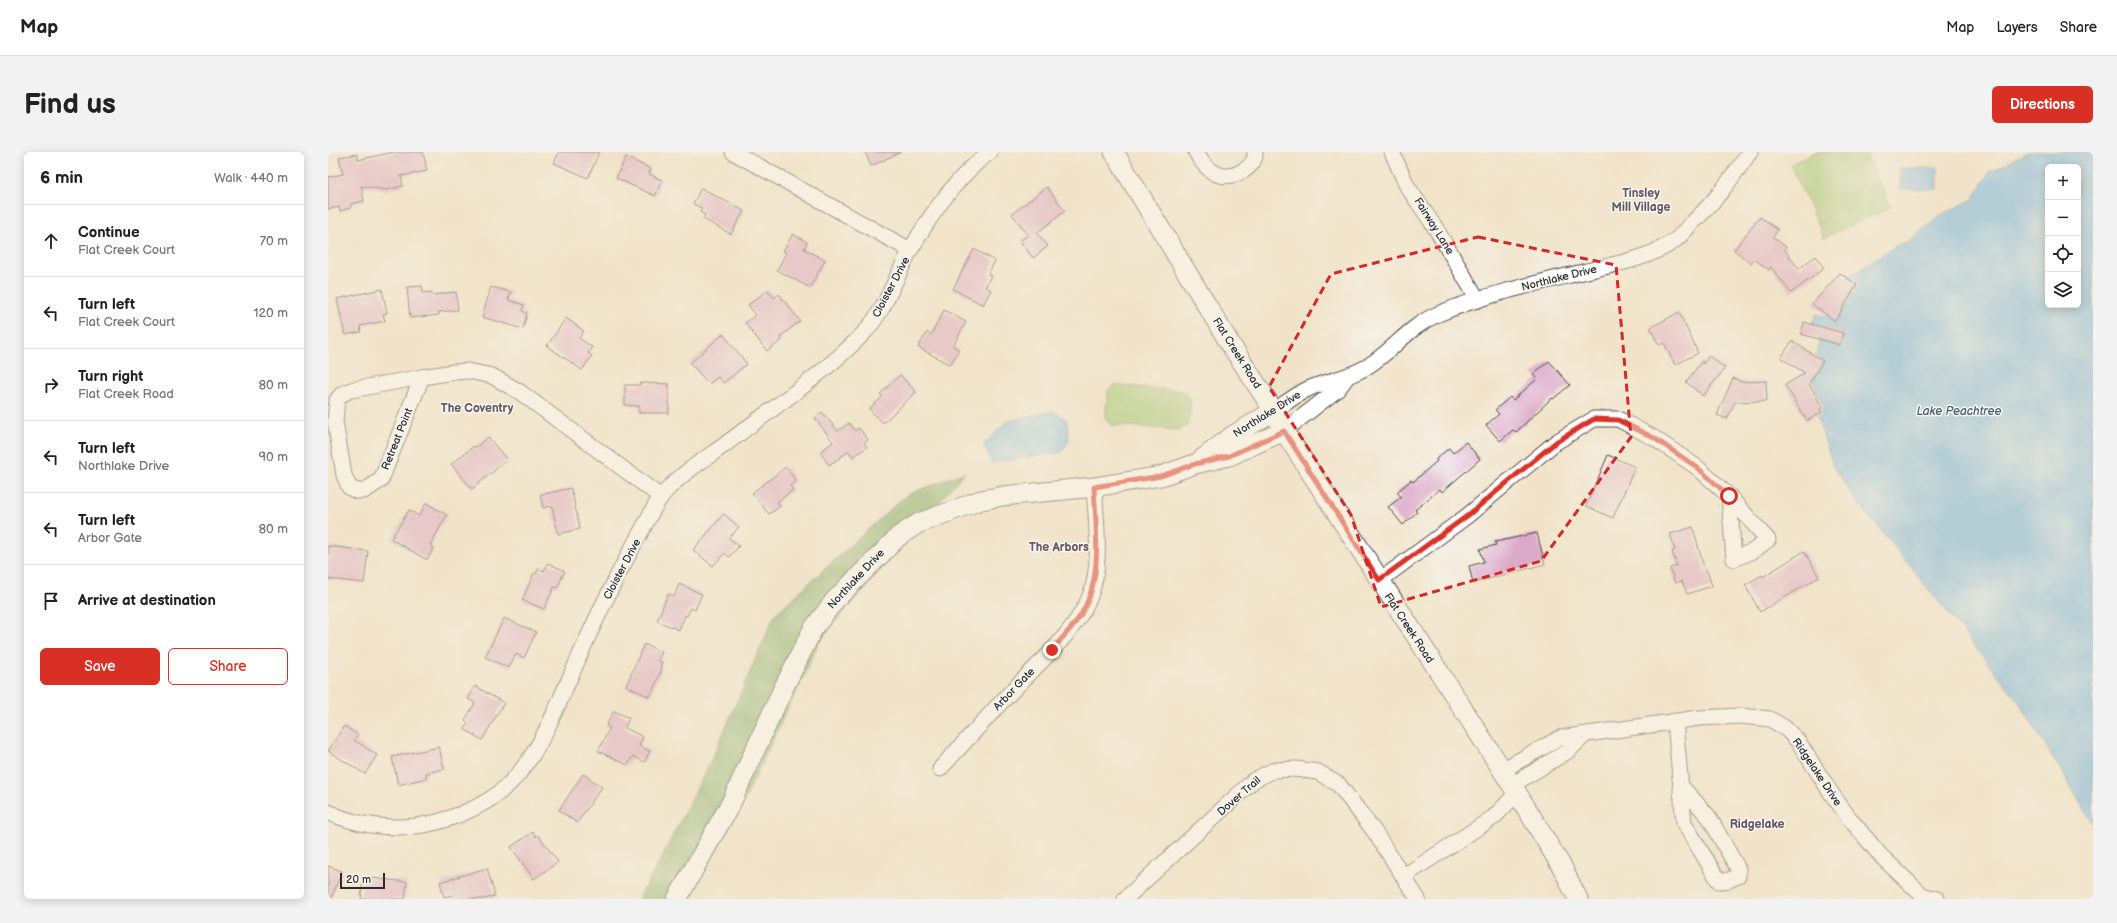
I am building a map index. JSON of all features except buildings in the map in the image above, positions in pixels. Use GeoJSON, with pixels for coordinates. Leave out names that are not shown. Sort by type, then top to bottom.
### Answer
{"type":"FeatureCollection","features":[{"type":"Feature","properties":{"kind":"street","name":"Cloister Drive"},"geometry":{"type":"LineString","coordinates":[[733,152],[910,250]]}},
{"type":"Feature","properties":{"kind":"street","name":"Cloister Drive"},"geometry":{"type":"LineString","coordinates":[[328,812],[343,819],[398,828],[428,824],[452,818],[499,793],[520,772],[540,745],[596,618],[627,557],[661,497],[701,462],[798,392],[863,334],[881,310],[910,250],[956,183],[990,152]]}},
{"type":"Feature","properties":{"kind":"street","name":"Flat Creek Road"},"geometry":{"type":"LineString","coordinates":[[1114,152],[1229,342],[1274,411],[1284,431],[1510,783],[1562,867],[1578,899]]}},
{"type":"Feature","properties":{"kind":"street"},"geometry":{"type":"LineString","coordinates":[[1196,152],[1207,168],[1221,176],[1242,172],[1250,166],[1255,152]]}},
{"type":"Feature","properties":{"kind":"street","name":"Fairway Lane"},"geometry":{"type":"LineString","coordinates":[[1392,152],[1408,186],[1435,227],[1478,300]]}},
{"type":"Feature","properties":{"kind":"street","name":"Northlake Drive"},"geometry":{"type":"LineString","coordinates":[[1195,464],[1232,436],[1304,391],[1347,376],[1367,367],[1386,354],[1401,338],[1418,325],[1437,315],[1478,300],[1540,282],[1632,260],[1655,251],[1674,241],[1714,202],[1750,152]]}},
{"type":"Feature","properties":{"kind":"street","name":"Retreat Point"},"geometry":{"type":"LineString","coordinates":[[422,377],[381,480],[364,491],[356,491],[349,487],[344,475],[336,428],[335,410],[337,400],[342,394],[350,390],[422,377],[468,371],[492,376],[520,392],[661,497]]}},
{"type":"Feature","properties":{"kind":"street","name":"Northlake Drive"},"geometry":{"type":"LineString","coordinates":[[677,899],[731,803],[782,691],[813,629],[835,600],[882,551],[899,536],[919,523],[981,500],[1003,496],[1094,487],[1161,476],[1195,464],[1229,456],[1284,431],[1333,393],[1347,376]]}},
{"type":"Feature","properties":{"kind":"street"},"geometry":{"type":"LineString","coordinates":[[1379,580],[1467,516],[1556,442],[1594,419],[1618,420],[1654,438],[1698,468],[1729,496]]}},
{"type":"Feature","properties":{"kind":"street","name":"Arbor Gate"},"geometry":{"type":"LineString","coordinates":[[940,769],[1052,650],[1078,619],[1087,604],[1093,586],[1096,564],[1094,487]]}},
{"type":"Feature","properties":{"kind":"street","name":"Ridgelake Drive"},"geometry":{"type":"LineString","coordinates":[[1510,783],[1560,738],[1675,721],[1741,716],[1770,719],[1785,728],[1798,741],[1850,819],[1881,856],[1922,897],[1937,899]]}},
{"type":"Feature","properties":{"kind":"street"},"geometry":{"type":"LineString","coordinates":[[1675,721],[1684,822],[1719,881],[1729,880],[1738,876],[1738,870],[1709,817],[1681,786]]}},
{"type":"Feature","properties":{"kind":"street","name":"Dover Trail"},"geometry":{"type":"LineString","coordinates":[[1125,899],[1254,780],[1274,770],[1296,769],[1318,772],[1339,785],[1374,830],[1418,899]]}},
{"type":"Feature","properties":{"kind":"street"},"geometry":{"type":"LineString","coordinates":[[1404,876],[1494,817],[1510,783]]}},
{"type":"Feature","properties":{"kind":"highlighted area"},"geometry":{"type":"Polygon","coordinates":[[[1478,237],[1616,265],[1631,437],[1541,561],[1381,607],[1351,515],[1269,387],[1331,274],[1478,237]]]}},
{"type":"Feature","properties":{"kind":"green space"},"geometry":{"type":"Polygon","coordinates":[[[1816,152],[1865,152],[1891,207],[1824,238],[1790,164],[1816,152]]]}},
{"type":"Feature","properties":{"kind":"green space"},"geometry":{"type":"Polygon","coordinates":[[[1115,385],[1183,391],[1191,399],[1188,425],[1179,430],[1112,425],[1105,418],[1108,390],[1115,385]]]}},
{"type":"Feature","properties":{"kind":"green space"},"geometry":{"type":"Polygon","coordinates":[[[965,472],[822,637],[741,807],[688,899],[638,899],[662,857],[715,752],[775,614],[906,495],[965,472]]]}},
{"type":"Feature","properties":{"kind":"water","name":"Lake Peachtree"},"geometry":{"type":"Polygon","coordinates":[[[2027,152],[2093,152],[2093,824],[2018,700],[1854,497],[1833,466],[1817,417],[1823,413],[1822,409],[1824,407],[1812,380],[1824,361],[1816,355],[1819,340],[1840,346],[1844,333],[1812,323],[1816,314],[1838,318],[1859,285],[1849,276],[1896,246],[1909,241],[1937,217],[1973,199],[1990,172],[2027,152]]]}},
{"type":"Feature","properties":{"kind":"water"},"geometry":{"type":"Polygon","coordinates":[[[1900,168],[1938,168],[1938,189],[1900,189],[1900,168]]]}},
{"type":"Feature","properties":{"kind":"water"},"geometry":{"type":"Polygon","coordinates":[[[1053,411],[1067,420],[1069,440],[1062,452],[991,463],[984,444],[1007,421],[1053,411]]]}},
{"type":"Feature","properties":{"kind":"district","name":"Tinsley Mill Village"},"geometry":{"type":"Point","coordinates":[1641,200]}},
{"type":"Feature","properties":{"kind":"district","name":"The Coventry"},"geometry":{"type":"Point","coordinates":[477,408]}},
{"type":"Feature","properties":{"kind":"district","name":"The Arbors"},"geometry":{"type":"Point","coordinates":[1059,547]}},
{"type":"Feature","properties":{"kind":"district","name":"Ridgelake"},"geometry":{"type":"Point","coordinates":[1757,824]}},
{"type":"Feature","properties":{"kind":"route"},"geometry":{"type":"LineString","coordinates":[[1052,650],[1078,619],[1087,604],[1093,586],[1096,564],[1094,487],[1161,476],[1195,464],[1229,456],[1284,431],[1379,580],[1467,516],[1556,442],[1594,419],[1618,420],[1654,438],[1698,468],[1729,496]]}}]}
